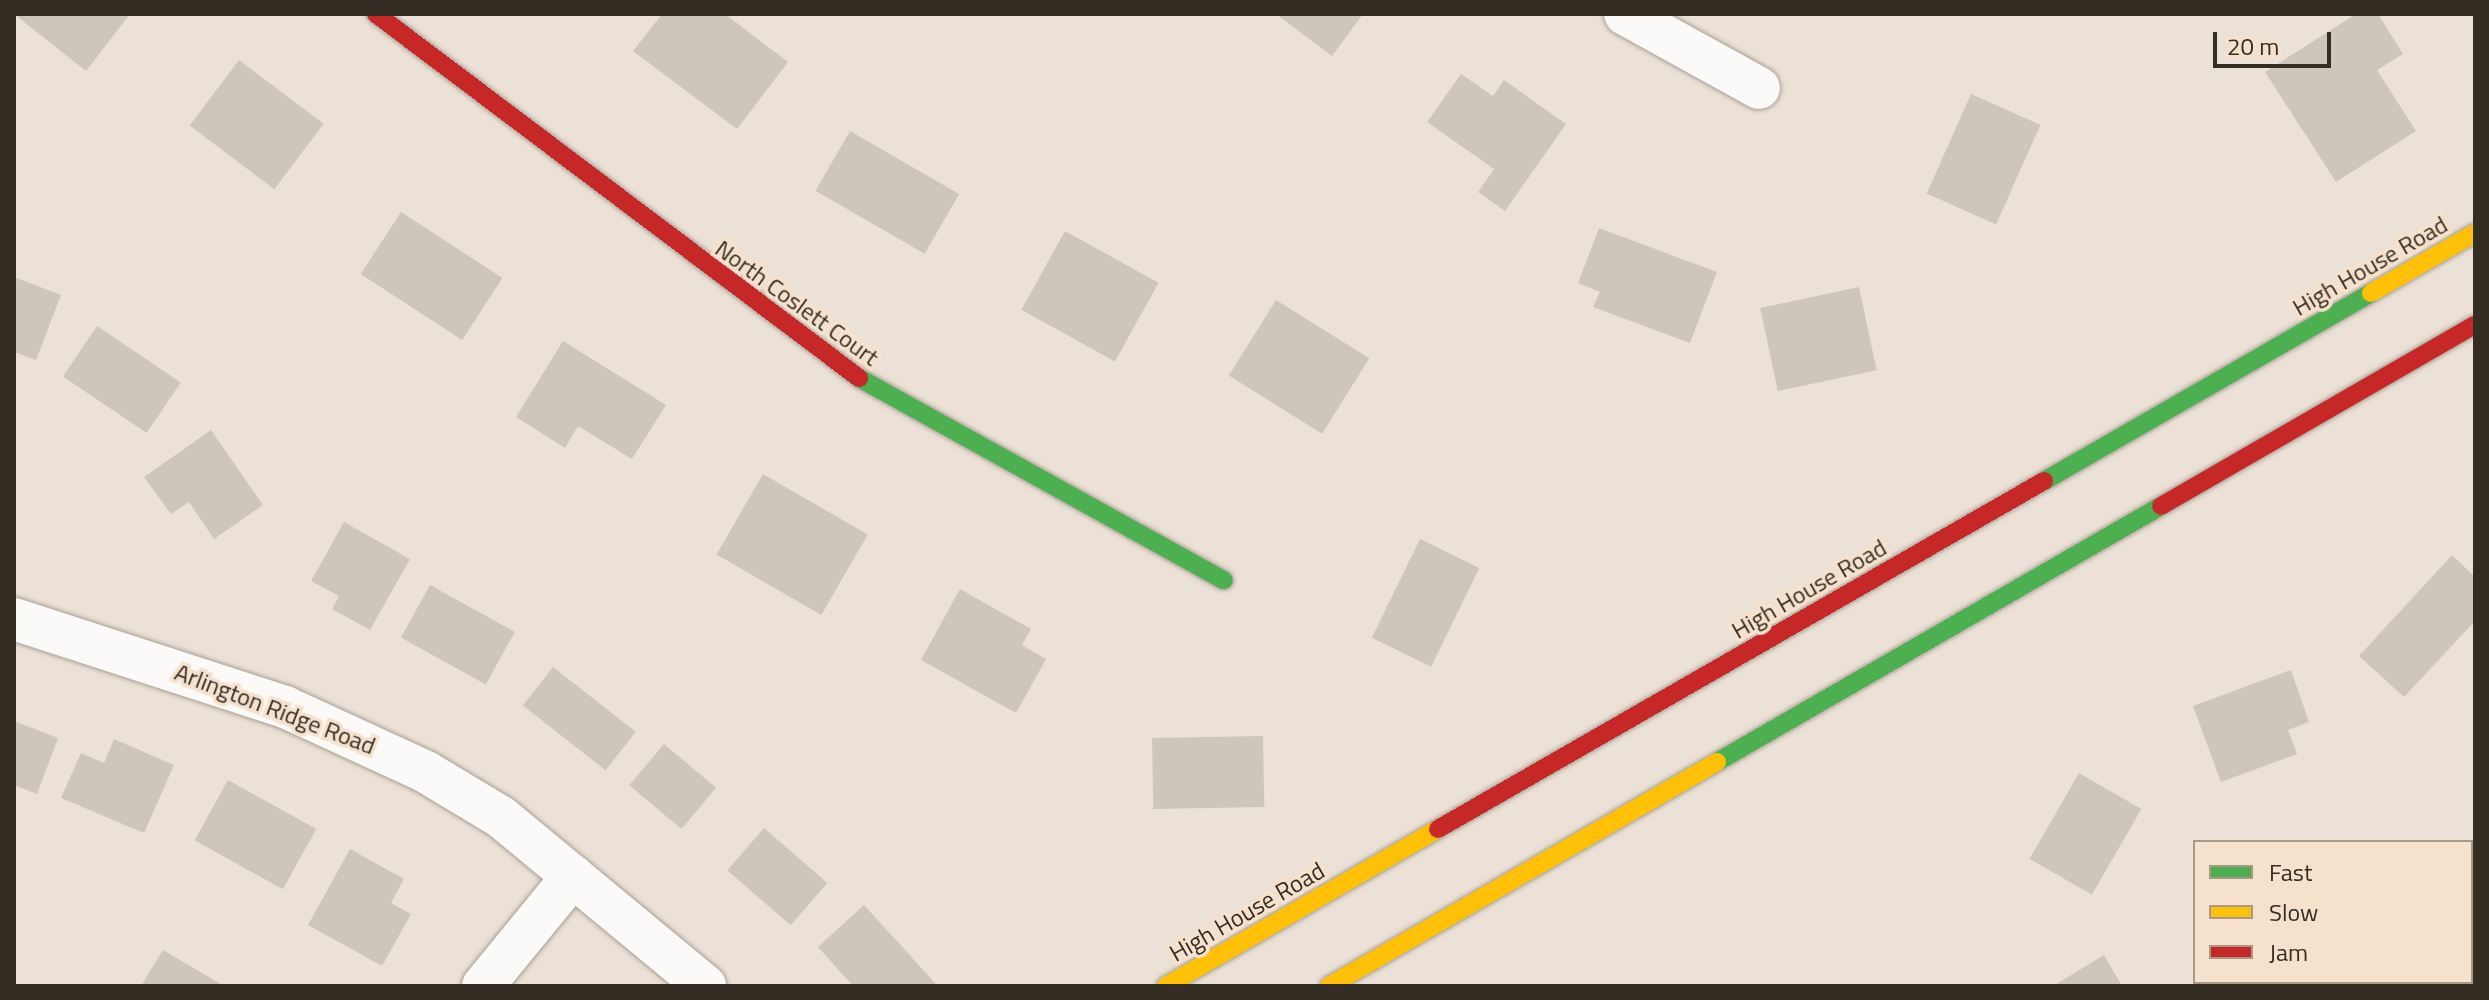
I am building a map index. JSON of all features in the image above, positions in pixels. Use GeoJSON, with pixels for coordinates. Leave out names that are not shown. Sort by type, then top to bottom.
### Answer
{"type":"FeatureCollection","features":[{"type":"Feature","properties":{"kind":"main road","name":"North Coslett Court"},"geometry":{"type":"LineString","coordinates":[[376,14],[859,378],[1224,580]]}},
{"type":"Feature","properties":{"kind":"main road","name":"High House Road"},"geometry":{"type":"LineString","coordinates":[[1166,986],[2475,233]]}},
{"type":"Feature","properties":{"kind":"main road"},"geometry":{"type":"LineString","coordinates":[[1329,986],[2475,325]]}},
{"type":"Feature","properties":{"kind":"street"},"geometry":{"type":"LineString","coordinates":[[1625,14],[1759,88]]}},
{"type":"Feature","properties":{"kind":"street","name":"Arlington Ridge Road"},"geometry":{"type":"LineString","coordinates":[[14,619],[352,734],[501,817],[705,986]]}},
{"type":"Feature","properties":{"kind":"street"},"geometry":{"type":"LineString","coordinates":[[483,986],[573,876]]}},
{"type":"Feature","properties":{"kind":"building"},"geometry":{"type":"Polygon","coordinates":[[[14,14],[130,14],[86,71],[14,14]]]}},
{"type":"Feature","properties":{"kind":"building"},"geometry":{"type":"Polygon","coordinates":[[[662,14],[725,14],[788,62],[737,129],[633,51],[662,14]]]}},
{"type":"Feature","properties":{"kind":"building"},"geometry":{"type":"Polygon","coordinates":[[[1276,14],[1363,14],[1332,56],[1276,14]]]}},
{"type":"Feature","properties":{"kind":"building"},"geometry":{"type":"Polygon","coordinates":[[[2356,14],[2378,14],[2403,54],[2377,70],[2416,131],[2336,182],[2265,72],[2356,14]]]}},
{"type":"Feature","properties":{"kind":"building"},"geometry":{"type":"Polygon","coordinates":[[[239,60],[324,124],[274,189],[190,125],[239,60]]]}},
{"type":"Feature","properties":{"kind":"building"},"geometry":{"type":"Polygon","coordinates":[[[1461,74],[1493,96],[1504,80],[1566,124],[1505,211],[1478,192],[1494,169],[1427,122],[1461,74]]]}},
{"type":"Feature","properties":{"kind":"building"},"geometry":{"type":"Polygon","coordinates":[[[1971,94],[2040,125],[1996,224],[1927,194],[1971,94]]]}},
{"type":"Feature","properties":{"kind":"building"},"geometry":{"type":"Polygon","coordinates":[[[850,131],[959,194],[925,254],[816,191],[850,131]]]}},
{"type":"Feature","properties":{"kind":"building"},"geometry":{"type":"Polygon","coordinates":[[[401,212],[502,278],[462,340],[361,274],[401,212]]]}},
{"type":"Feature","properties":{"kind":"building"},"geometry":{"type":"Polygon","coordinates":[[[1599,228],[1717,272],[1690,343],[1593,307],[1600,292],[1578,283],[1599,228]]]}},
{"type":"Feature","properties":{"kind":"building"},"geometry":{"type":"Polygon","coordinates":[[[1065,231],[1159,283],[1115,362],[1021,310],[1065,231]]]}},
{"type":"Feature","properties":{"kind":"building"},"geometry":{"type":"Polygon","coordinates":[[[14,277],[61,295],[36,360],[14,352],[14,277]]]}},
{"type":"Feature","properties":{"kind":"building"},"geometry":{"type":"Polygon","coordinates":[[[1859,287],[1877,370],[1778,391],[1760,308],[1859,287]]]}},
{"type":"Feature","properties":{"kind":"building"},"geometry":{"type":"Polygon","coordinates":[[[1276,300],[1369,358],[1322,434],[1229,375],[1276,300]]]}},
{"type":"Feature","properties":{"kind":"building"},"geometry":{"type":"Polygon","coordinates":[[[97,326],[181,382],[147,433],[63,377],[97,326]]]}},
{"type":"Feature","properties":{"kind":"building"},"geometry":{"type":"Polygon","coordinates":[[[563,341],[666,405],[632,459],[578,426],[565,448],[516,417],[563,341]]]}},
{"type":"Feature","properties":{"kind":"building"},"geometry":{"type":"Polygon","coordinates":[[[211,430],[263,505],[214,539],[189,502],[171,514],[144,477],[211,430]]]}},
{"type":"Feature","properties":{"kind":"building"},"geometry":{"type":"Polygon","coordinates":[[[763,474],[868,534],[821,615],[716,555],[763,474]]]}},
{"type":"Feature","properties":{"kind":"building"},"geometry":{"type":"Polygon","coordinates":[[[344,522],[410,559],[370,630],[332,609],[339,596],[311,581],[344,522]]]}},
{"type":"Feature","properties":{"kind":"building"},"geometry":{"type":"Polygon","coordinates":[[[1420,539],[1479,568],[1431,667],[1372,638],[1420,539]]]}},
{"type":"Feature","properties":{"kind":"building"},"geometry":{"type":"Polygon","coordinates":[[[2452,555],[2475,577],[2475,621],[2404,697],[2359,656],[2452,555]]]}},
{"type":"Feature","properties":{"kind":"building"},"geometry":{"type":"Polygon","coordinates":[[[430,585],[515,632],[486,685],[401,637],[430,585]]]}},
{"type":"Feature","properties":{"kind":"building"},"geometry":{"type":"Polygon","coordinates":[[[960,589],[1031,629],[1022,645],[1046,659],[1016,713],[921,660],[960,589]]]}},
{"type":"Feature","properties":{"kind":"building"},"geometry":{"type":"Polygon","coordinates":[[[553,667],[636,732],[606,770],[523,706],[553,667]]]}},
{"type":"Feature","properties":{"kind":"building"},"geometry":{"type":"Polygon","coordinates":[[[2291,670],[2309,722],[2288,730],[2297,754],[2221,782],[2193,706],[2291,670]]]}},
{"type":"Feature","properties":{"kind":"building"},"geometry":{"type":"Polygon","coordinates":[[[14,721],[58,738],[37,794],[14,785],[14,721]]]}},
{"type":"Feature","properties":{"kind":"building"},"geometry":{"type":"Polygon","coordinates":[[[1263,736],[1264,807],[1153,809],[1152,738],[1263,736]]]}},
{"type":"Feature","properties":{"kind":"building"},"geometry":{"type":"Polygon","coordinates":[[[114,739],[174,765],[144,833],[61,798],[81,753],[104,763],[114,739]]]}},
{"type":"Feature","properties":{"kind":"building"},"geometry":{"type":"Polygon","coordinates":[[[664,744],[716,788],[681,829],[629,785],[664,744]]]}},
{"type":"Feature","properties":{"kind":"building"},"geometry":{"type":"Polygon","coordinates":[[[2079,773],[2141,809],[2092,895],[2030,859],[2079,773]]]}},
{"type":"Feature","properties":{"kind":"building"},"geometry":{"type":"Polygon","coordinates":[[[228,780],[316,829],[283,889],[195,840],[228,780]]]}},
{"type":"Feature","properties":{"kind":"building"},"geometry":{"type":"Polygon","coordinates":[[[764,828],[827,883],[791,925],[727,870],[764,828]]]}},
{"type":"Feature","properties":{"kind":"building"},"geometry":{"type":"Polygon","coordinates":[[[350,849],[404,879],[391,903],[411,914],[382,966],[308,925],[350,849]]]}},
{"type":"Feature","properties":{"kind":"building"},"geometry":{"type":"Polygon","coordinates":[[[864,905],[936,984],[934,986],[853,986],[818,947],[864,905]]]}},
{"type":"Feature","properties":{"kind":"building"},"geometry":{"type":"Polygon","coordinates":[[[163,950],[224,986],[141,986],[163,950]]]}},
{"type":"Feature","properties":{"kind":"building"},"geometry":{"type":"Polygon","coordinates":[[[2104,955],[2122,986],[2053,986],[2104,955]]]}},
{"type":"Feature","properties":{"kind":"traffic: fast"},"geometry":{"type":"LineString","coordinates":[[2044,481],[2371,293]]}},
{"type":"Feature","properties":{"kind":"traffic: fast"},"geometry":{"type":"LineString","coordinates":[[859,378],[1224,580]]}},
{"type":"Feature","properties":{"kind":"traffic: fast"},"geometry":{"type":"LineString","coordinates":[[1717,762],[2161,506]]}},
{"type":"Feature","properties":{"kind":"traffic: slow"},"geometry":{"type":"LineString","coordinates":[[2371,293],[2475,233]]}},
{"type":"Feature","properties":{"kind":"traffic: slow"},"geometry":{"type":"LineString","coordinates":[[1329,986],[1717,762]]}},
{"type":"Feature","properties":{"kind":"traffic: slow"},"geometry":{"type":"LineString","coordinates":[[1166,986],[1438,829]]}},
{"type":"Feature","properties":{"kind":"traffic: jam"},"geometry":{"type":"LineString","coordinates":[[376,14],[859,378]]}},
{"type":"Feature","properties":{"kind":"traffic: jam"},"geometry":{"type":"LineString","coordinates":[[2161,506],[2475,325]]}},
{"type":"Feature","properties":{"kind":"traffic: jam"},"geometry":{"type":"LineString","coordinates":[[1438,829],[2044,481]]}}]}
